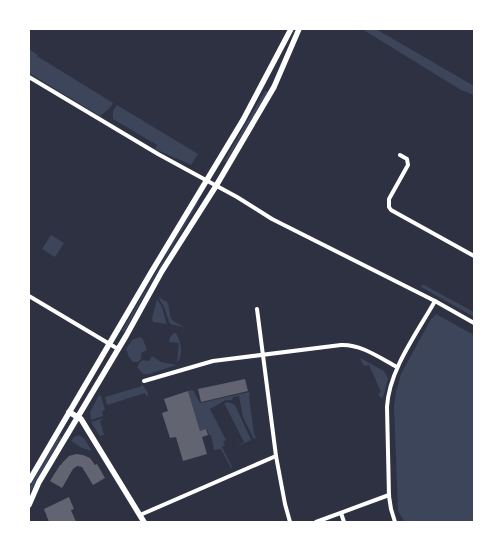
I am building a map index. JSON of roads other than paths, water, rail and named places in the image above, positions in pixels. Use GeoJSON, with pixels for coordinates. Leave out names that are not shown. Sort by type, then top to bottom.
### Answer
{"type":"FeatureCollection","features":[{"type":"Feature","properties":{"kind":"main road"},"geometry":{"type":"LineString","coordinates":[[29,481],[152,271],[243,120],[291,29]]}},
{"type":"Feature","properties":{"kind":"main road"},"geometry":{"type":"LineString","coordinates":[[29,505],[39,482],[159,277],[216,186],[277,82],[300,29]]}},
{"type":"Feature","properties":{"kind":"main road"},"geometry":{"type":"LineString","coordinates":[[70,412],[81,419],[144,522]]}},
{"type":"Feature","properties":{"kind":"street"},"geometry":{"type":"LineString","coordinates":[[29,77],[206,182],[240,199],[280,223],[435,301],[474,323]]}},
{"type":"Feature","properties":{"kind":"street"},"geometry":{"type":"LineString","coordinates":[[400,155],[407,159],[408,165],[389,199],[389,207],[391,210],[474,256]]}},
{"type":"Feature","properties":{"kind":"street"},"geometry":{"type":"LineString","coordinates":[[29,296],[118,349]]}},
{"type":"Feature","properties":{"kind":"street"},"geometry":{"type":"LineString","coordinates":[[395,522],[389,495],[387,403],[397,367],[435,301]]}},
{"type":"Feature","properties":{"kind":"street"},"geometry":{"type":"LineString","coordinates":[[257,309],[276,456],[290,522]]}},
{"type":"Feature","properties":{"kind":"street"},"geometry":{"type":"LineString","coordinates":[[144,381],[209,362],[336,345],[351,345],[360,348],[397,367]]}},
{"type":"Feature","properties":{"kind":"street"},"geometry":{"type":"LineString","coordinates":[[140,515],[276,456]]}},
{"type":"Feature","properties":{"kind":"street"},"geometry":{"type":"LineString","coordinates":[[316,522],[389,495]]}},
{"type":"Feature","properties":{"kind":"street"},"geometry":{"type":"LineString","coordinates":[[341,513],[344,522]]}}]}
